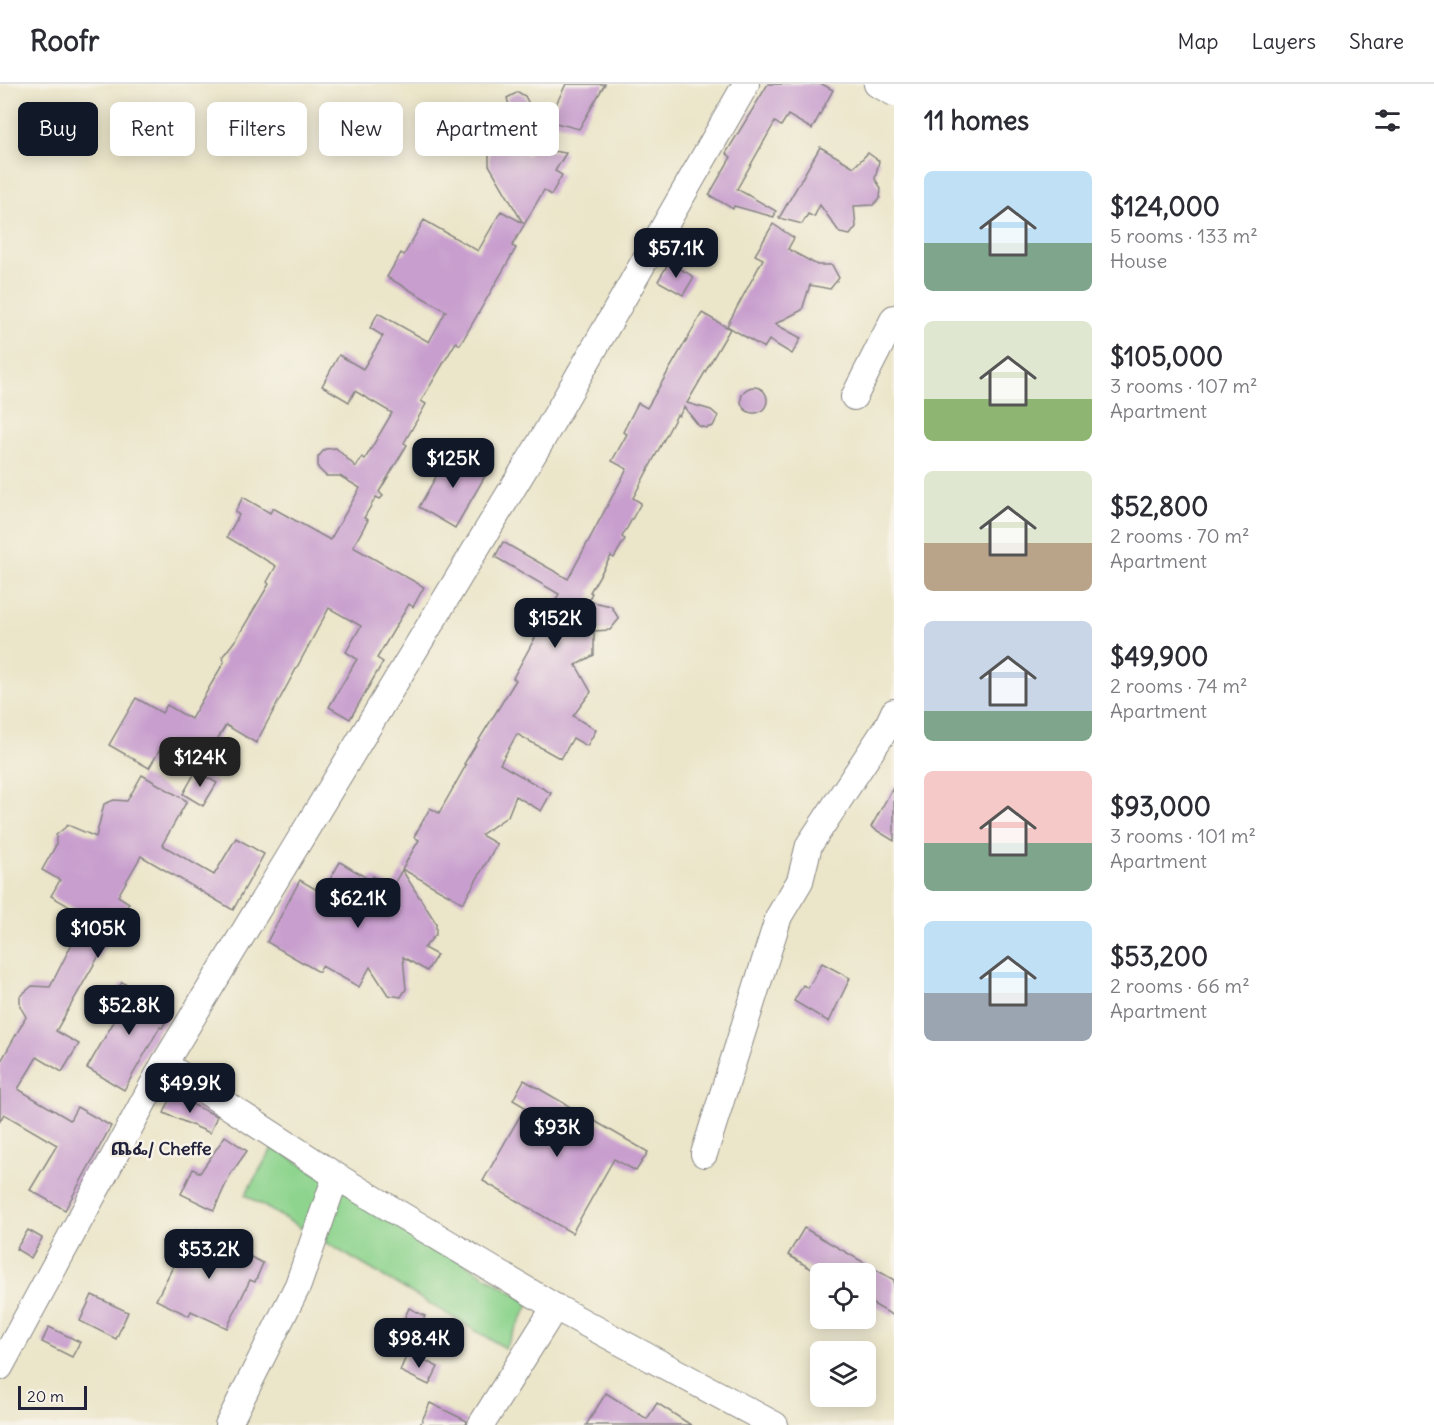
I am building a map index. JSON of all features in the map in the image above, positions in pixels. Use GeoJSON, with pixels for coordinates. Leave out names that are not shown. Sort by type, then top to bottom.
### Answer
{"type":"FeatureCollection","features":[{"type":"Feature","properties":{"kind":"street"},"geometry":{"type":"LineString","coordinates":[[0,1367],[164,1064],[540,443],[746,84]]}},
{"type":"Feature","properties":{"kind":"street"},"geometry":{"type":"LineString","coordinates":[[877,84],[894,93]]}},
{"type":"Feature","properties":{"kind":"street"},"geometry":{"type":"LineString","coordinates":[[854,397],[894,318]]}},
{"type":"Feature","properties":{"kind":"street"},"geometry":{"type":"LineString","coordinates":[[704,1154],[778,916],[800,881],[809,845],[894,712]]}},
{"type":"Feature","properties":{"kind":"street"},"geometry":{"type":"LineString","coordinates":[[164,1064],[336,1176],[555,1307],[775,1425]]}},
{"type":"Feature","properties":{"kind":"street"},"geometry":{"type":"LineString","coordinates":[[228,1425],[298,1285],[336,1176]]}},
{"type":"Feature","properties":{"kind":"street"},"geometry":{"type":"LineString","coordinates":[[481,1425],[555,1307]]}},
{"type":"Feature","properties":{"kind":"green space"},"geometry":{"type":"Polygon","coordinates":[[[273,1147],[530,1303],[505,1348],[245,1195],[273,1147]]]}},
{"type":"Feature","properties":{"kind":"building"},"geometry":{"type":"Polygon","coordinates":[[[566,84],[605,84],[579,129],[559,124],[557,102],[566,84]]]}},
{"type":"Feature","properties":{"kind":"building"},"geometry":{"type":"Polygon","coordinates":[[[768,84],[822,84],[833,90],[812,129],[788,115],[781,126],[775,122],[737,189],[776,211],[774,217],[734,206],[733,209],[709,195],[731,157],[726,153],[768,84]]]}},
{"type":"Feature","properties":{"kind":"building"},"geometry":{"type":"Polygon","coordinates":[[[518,92],[525,96],[528,102],[508,102],[507,98],[518,92]]]}},
{"type":"Feature","properties":{"kind":"building"},"geometry":{"type":"Polygon","coordinates":[[[820,147],[854,167],[868,153],[879,161],[875,179],[881,188],[880,198],[873,205],[854,206],[856,227],[850,235],[840,233],[820,205],[814,217],[808,214],[802,224],[779,218],[820,147]]]}},
{"type":"Feature","properties":{"kind":"building"},"geometry":{"type":"Polygon","coordinates":[[[559,152],[566,153],[555,171],[562,175],[551,195],[544,190],[512,246],[516,248],[460,345],[456,342],[421,401],[426,404],[404,443],[407,445],[379,492],[383,496],[380,499],[376,497],[364,518],[368,520],[353,547],[424,587],[413,607],[409,604],[377,658],[383,662],[350,719],[329,707],[357,659],[346,652],[361,626],[329,608],[256,743],[226,725],[203,763],[165,741],[149,768],[109,745],[136,698],[162,713],[167,705],[191,719],[224,662],[223,656],[237,638],[269,584],[267,582],[276,566],[227,537],[239,515],[235,512],[243,497],[270,513],[273,508],[330,540],[360,488],[340,476],[326,476],[318,468],[318,457],[325,449],[336,448],[356,467],[362,457],[365,459],[392,413],[355,391],[349,402],[322,386],[339,355],[363,369],[383,336],[370,328],[378,313],[429,342],[446,311],[387,277],[401,253],[404,255],[424,220],[478,251],[501,211],[523,223],[489,165],[489,156],[559,156],[559,152]]]}},
{"type":"Feature","properties":{"kind":"building"},"geometry":{"type":"Polygon","coordinates":[[[773,224],[794,238],[788,249],[817,265],[832,265],[839,278],[830,289],[810,285],[802,310],[775,324],[801,338],[792,354],[769,340],[764,348],[727,326],[763,259],[755,255],[773,224]]]}},
{"type":"Feature","properties":{"kind":"building"},"geometry":{"type":"Polygon","coordinates":[[[669,262],[694,277],[683,295],[658,281],[669,262]]]}},
{"type":"Feature","properties":{"kind":"building"},"geometry":{"type":"Polygon","coordinates":[[[702,313],[730,329],[687,403],[711,410],[718,416],[713,426],[706,428],[699,426],[684,407],[679,416],[677,415],[633,498],[641,503],[622,537],[625,539],[614,558],[611,556],[590,592],[592,593],[588,601],[611,606],[619,619],[610,630],[594,631],[594,655],[576,665],[591,692],[573,716],[596,730],[587,746],[573,738],[561,759],[517,734],[500,764],[551,793],[541,811],[516,796],[508,816],[481,835],[497,844],[463,903],[402,869],[419,840],[414,837],[430,808],[439,813],[466,765],[464,764],[516,680],[513,678],[559,594],[495,557],[503,542],[568,579],[627,469],[612,461],[627,434],[623,432],[638,403],[647,408],[702,313]]]}},
{"type":"Feature","properties":{"kind":"building"},"geometry":{"type":"Polygon","coordinates":[[[754,387],[763,391],[767,400],[763,409],[754,413],[745,409],[741,400],[745,391],[754,387]]]}},
{"type":"Feature","properties":{"kind":"building"},"geometry":{"type":"Polygon","coordinates":[[[451,450],[488,471],[455,528],[419,507],[451,450]]]}},
{"type":"Feature","properties":{"kind":"building"},"geometry":{"type":"Polygon","coordinates":[[[196,771],[217,783],[203,806],[183,794],[196,771]]]}},
{"type":"Feature","properties":{"kind":"building"},"geometry":{"type":"Polygon","coordinates":[[[142,775],[187,801],[162,845],[214,875],[236,838],[264,854],[233,910],[141,856],[118,896],[129,903],[56,1031],[79,1044],[62,1072],[37,1057],[18,1089],[70,1120],[77,1107],[111,1126],[65,1210],[30,1190],[57,1145],[4,1114],[0,1121],[0,1063],[26,1017],[20,1006],[20,996],[32,986],[50,987],[86,916],[51,896],[60,880],[42,870],[56,845],[56,835],[68,825],[96,837],[104,804],[114,800],[127,801],[142,775]]]}},
{"type":"Feature","properties":{"kind":"building"},"geometry":{"type":"Polygon","coordinates":[[[894,786],[894,841],[871,827],[894,786]]]}},
{"type":"Feature","properties":{"kind":"building"},"geometry":{"type":"Polygon","coordinates":[[[340,862],[370,880],[373,876],[392,887],[402,870],[436,923],[436,934],[424,948],[437,955],[427,971],[403,957],[406,989],[401,997],[388,995],[370,967],[359,987],[322,966],[319,972],[267,942],[300,880],[322,893],[340,862]]]}},
{"type":"Feature","properties":{"kind":"building"},"geometry":{"type":"Polygon","coordinates":[[[822,963],[850,978],[829,1022],[794,1001],[803,985],[808,988],[822,963]]]}},
{"type":"Feature","properties":{"kind":"building"},"geometry":{"type":"Polygon","coordinates":[[[122,982],[172,1011],[162,1028],[160,1027],[124,1090],[87,1068],[123,1006],[112,999],[122,982]]]}},
{"type":"Feature","properties":{"kind":"building"},"geometry":{"type":"Polygon","coordinates":[[[524,1080],[648,1152],[636,1171],[614,1159],[572,1233],[483,1181],[525,1107],[513,1100],[524,1080]]]}},
{"type":"Feature","properties":{"kind":"building"},"geometry":{"type":"Polygon","coordinates":[[[172,1095],[217,1116],[210,1133],[164,1113],[172,1095]]]}},
{"type":"Feature","properties":{"kind":"building"},"geometry":{"type":"Polygon","coordinates":[[[225,1136],[247,1151],[230,1175],[214,1210],[181,1194],[193,1169],[200,1173],[225,1136]]]}},
{"type":"Feature","properties":{"kind":"building"},"geometry":{"type":"Polygon","coordinates":[[[804,1228],[865,1263],[810,1263],[810,1268],[788,1255],[804,1228]]]}},
{"type":"Feature","properties":{"kind":"building"},"geometry":{"type":"Polygon","coordinates":[[[28,1230],[42,1238],[31,1258],[16,1249],[28,1230]]]}},
{"type":"Feature","properties":{"kind":"building"},"geometry":{"type":"Polygon","coordinates":[[[196,1230],[263,1263],[255,1282],[250,1280],[227,1328],[191,1311],[189,1316],[156,1300],[179,1255],[183,1257],[196,1230]]]}},
{"type":"Feature","properties":{"kind":"building"},"geometry":{"type":"Polygon","coordinates":[[[876,1270],[894,1280],[894,1316],[876,1306],[876,1270]]]}},
{"type":"Feature","properties":{"kind":"building"},"geometry":{"type":"Polygon","coordinates":[[[92,1295],[128,1312],[116,1339],[80,1321],[92,1295]]]}},
{"type":"Feature","properties":{"kind":"building"},"geometry":{"type":"Polygon","coordinates":[[[409,1308],[425,1316],[411,1346],[395,1339],[409,1308]]]}},
{"type":"Feature","properties":{"kind":"building"},"geometry":{"type":"Polygon","coordinates":[[[49,1327],[80,1342],[72,1357],[42,1342],[49,1327]]]}},
{"type":"Feature","properties":{"kind":"building"},"geometry":{"type":"Polygon","coordinates":[[[408,1352],[438,1367],[429,1385],[400,1371],[408,1352]]]}},
{"type":"Feature","properties":{"kind":"building"},"geometry":{"type":"Polygon","coordinates":[[[606,1393],[647,1419],[657,1403],[691,1425],[586,1425],[606,1393]]]}},
{"type":"Feature","properties":{"kind":"building"},"geometry":{"type":"Polygon","coordinates":[[[430,1403],[467,1421],[466,1425],[420,1425],[430,1403]]]}},
{"type":"Feature","properties":{"kind":"district","name":"ጨፌ/ Cheffe"},"geometry":{"type":"Point","coordinates":[161,1148]}}]}
